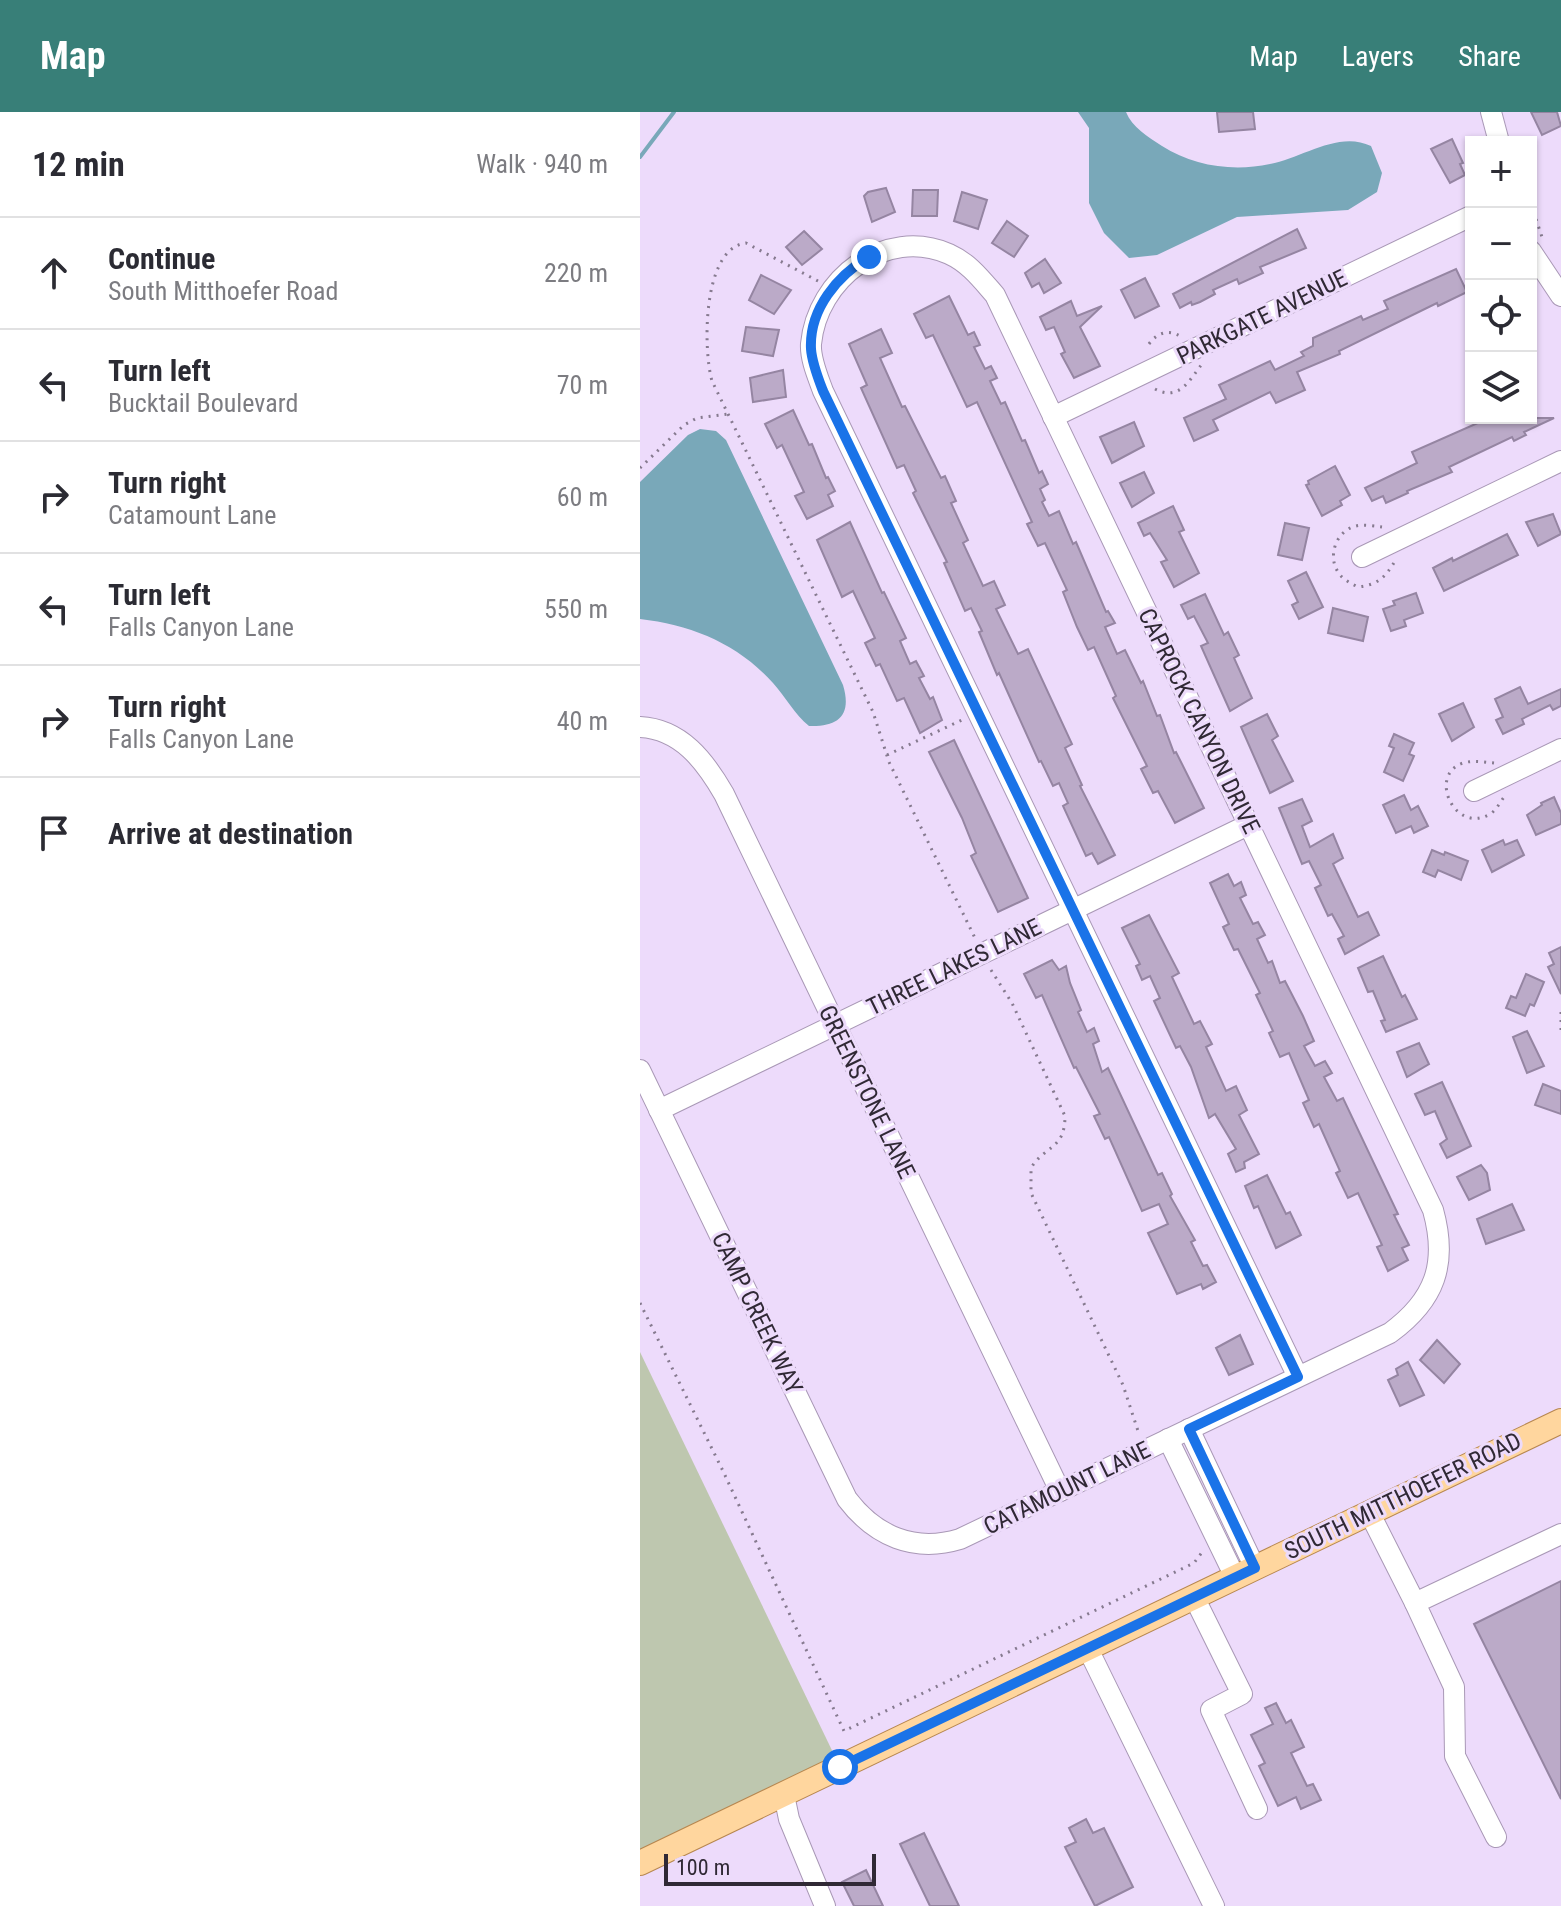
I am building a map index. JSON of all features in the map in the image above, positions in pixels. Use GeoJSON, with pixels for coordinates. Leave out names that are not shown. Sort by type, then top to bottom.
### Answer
{"type":"FeatureCollection","features":[{"type":"Feature","properties":{"kind":"main road","name":"SOUTH MITTHOEFER ROAD"},"geometry":{"type":"LineString","coordinates":[[640,1863],[1561,1421]]}},
{"type":"Feature","properties":{"kind":"street"},"geometry":{"type":"LineString","coordinates":[[1491,112],[1497,136]]}},
{"type":"Feature","properties":{"kind":"street","name":"PARKGATE AVENUE"},"geometry":{"type":"LineString","coordinates":[[1053,417],[1465,219]]}},
{"type":"Feature","properties":{"kind":"street","name":"CAPROCK CANYON DRIVE"},"geometry":{"type":"LineString","coordinates":[[832,289],[848,271],[869,257],[909,247],[950,254],[974,270],[995,295],[1433,1210],[1440,1235],[1439,1259],[1433,1283]]}},
{"type":"Feature","properties":{"kind":"street"},"geometry":{"type":"LineString","coordinates":[[1538,247],[1561,296]]}},
{"type":"Feature","properties":{"kind":"street"},"geometry":{"type":"LineString","coordinates":[[832,289],[823,300],[815,320],[811,347],[816,371],[1298,1377]]}},
{"type":"Feature","properties":{"kind":"street"},"geometry":{"type":"LineString","coordinates":[[1362,557],[1561,461]]}},
{"type":"Feature","properties":{"kind":"street","name":"GREENSTONE LANE"},"geometry":{"type":"LineString","coordinates":[[640,727],[650,727],[680,740],[693,749],[712,774],[1060,1491]]}},
{"type":"Feature","properties":{"kind":"street"},"geometry":{"type":"LineString","coordinates":[[1474,791],[1561,749]]}},
{"type":"Feature","properties":{"kind":"street","name":"THREE LAKES LANE"},"geometry":{"type":"LineString","coordinates":[[659,1110],[1248,825]]}},
{"type":"Feature","properties":{"kind":"street","name":"CAMP CREEK WAY"},"geometry":{"type":"LineString","coordinates":[[640,1070],[847,1499],[867,1522],[895,1539]]}},
{"type":"Feature","properties":{"kind":"street","name":"CATAMOUNT LANE"},"geometry":{"type":"LineString","coordinates":[[895,1539],[921,1544],[947,1543],[1060,1491],[1390,1333],[1408,1320],[1421,1305],[1433,1283]]}},
{"type":"Feature","properties":{"kind":"street"},"geometry":{"type":"LineString","coordinates":[[1189,1429],[1245,1573]]}},
{"type":"Feature","properties":{"kind":"street"},"geometry":{"type":"LineString","coordinates":[[1168,1439],[1245,1573]]}},
{"type":"Feature","properties":{"kind":"street"},"geometry":{"type":"LineString","coordinates":[[1369,1512],[1454,1687],[1455,1756],[1496,1837]]}},
{"type":"Feature","properties":{"kind":"street"},"geometry":{"type":"LineString","coordinates":[[1415,1603],[1561,1534]]}},
{"type":"Feature","properties":{"kind":"street"},"geometry":{"type":"LineString","coordinates":[[1194,1597],[1242,1694],[1211,1710],[1257,1809]]}},
{"type":"Feature","properties":{"kind":"street"},"geometry":{"type":"LineString","coordinates":[[1088,1649],[1214,1906]]}},
{"type":"Feature","properties":{"kind":"street"},"geometry":{"type":"LineString","coordinates":[[784,1795],[789,1819],[825,1906]]}},
{"type":"Feature","properties":{"kind":"path"},"geometry":{"type":"LineString","coordinates":[[1532,208],[1538,247]]}},
{"type":"Feature","properties":{"kind":"path"},"geometry":{"type":"LineString","coordinates":[[832,289],[746,243],[732,249],[719,267],[712,290],[706,340],[712,381],[873,712],[887,755],[983,953],[1012,1003],[1065,1116],[1059,1143],[1031,1168],[1031,1193],[1129,1397],[1145,1450]]}},
{"type":"Feature","properties":{"kind":"path"},"geometry":{"type":"LineString","coordinates":[[640,468],[684,425],[697,418],[728,414]]}},
{"type":"Feature","properties":{"kind":"path"},"geometry":{"type":"LineString","coordinates":[[887,755],[978,713]]}},
{"type":"Feature","properties":{"kind":"path"},"geometry":{"type":"LineString","coordinates":[[1561,1012],[1561,1032]]}},
{"type":"Feature","properties":{"kind":"path"},"geometry":{"type":"LineString","coordinates":[[640,1303],[723,1471],[844,1731],[1194,1563],[1202,1556],[1205,1547]]}},
{"type":"Feature","properties":{"kind":"green space"},"geometry":{"type":"Polygon","coordinates":[[[640,1352],[840,1767],[640,1865],[640,1352]]]}},
{"type":"Feature","properties":{"kind":"water"},"geometry":{"type":"Polygon","coordinates":[[[1078,112],[1126,112],[1141,131],[1157,143],[1174,153],[1214,166],[1270,164],[1346,141],[1371,146],[1382,173],[1377,192],[1348,210],[1237,217],[1157,255],[1129,258],[1104,233],[1089,203],[1089,128],[1078,112]]]}},
{"type":"Feature","properties":{"kind":"water"},"geometry":{"type":"Polygon","coordinates":[[[700,429],[716,431],[726,440],[843,685],[846,704],[841,717],[835,721],[809,726],[773,683],[745,657],[696,632],[640,619],[640,482],[688,435],[700,429]]]}},
{"type":"Feature","properties":{"kind":"building"},"geometry":{"type":"Polygon","coordinates":[[[1217,112],[1253,112],[1255,129],[1219,132],[1217,112]]]}},
{"type":"Feature","properties":{"kind":"building"},"geometry":{"type":"Polygon","coordinates":[[[1531,112],[1557,112],[1561,126],[1542,135],[1531,112]]]}},
{"type":"Feature","properties":{"kind":"building"},"geometry":{"type":"Polygon","coordinates":[[[1452,139],[1465,175],[1450,183],[1431,149],[1452,139]]]}},
{"type":"Feature","properties":{"kind":"building"},"geometry":{"type":"Polygon","coordinates":[[[886,188],[895,212],[872,222],[864,196],[886,188]]]}},
{"type":"Feature","properties":{"kind":"building"},"geometry":{"type":"Polygon","coordinates":[[[913,190],[938,190],[937,216],[912,216],[913,190]]]}},
{"type":"Feature","properties":{"kind":"building"},"geometry":{"type":"Polygon","coordinates":[[[962,192],[987,200],[978,229],[954,221],[962,192]]]}},
{"type":"Feature","properties":{"kind":"building"},"geometry":{"type":"Polygon","coordinates":[[[1007,221],[1028,236],[1014,257],[992,243],[1007,221]]]}},
{"type":"Feature","properties":{"kind":"building"},"geometry":{"type":"Polygon","coordinates":[[[1297,229],[1306,248],[1260,267],[1263,273],[1239,284],[1237,279],[1213,290],[1215,294],[1200,302],[1192,305],[1191,302],[1180,308],[1173,294],[1297,229]]]}},
{"type":"Feature","properties":{"kind":"building"},"geometry":{"type":"Polygon","coordinates":[[[804,231],[822,249],[802,265],[786,247],[804,231]]]}},
{"type":"Feature","properties":{"kind":"building"},"geometry":{"type":"Polygon","coordinates":[[[1045,259],[1061,283],[1044,293],[1039,283],[1032,287],[1025,273],[1045,259]]]}},
{"type":"Feature","properties":{"kind":"building"},"geometry":{"type":"Polygon","coordinates":[[[1456,269],[1465,288],[1465,293],[1438,306],[1437,303],[1339,351],[1340,354],[1297,372],[1305,390],[1276,403],[1270,392],[1213,420],[1218,430],[1194,441],[1184,418],[1226,399],[1219,385],[1270,361],[1275,370],[1304,356],[1301,352],[1313,346],[1313,338],[1361,316],[1363,320],[1388,309],[1384,301],[1456,269]]]}},
{"type":"Feature","properties":{"kind":"building"},"geometry":{"type":"Polygon","coordinates":[[[761,275],[791,290],[774,314],[749,300],[761,275]]]}},
{"type":"Feature","properties":{"kind":"building"},"geometry":{"type":"Polygon","coordinates":[[[1145,278],[1159,306],[1135,318],[1121,290],[1145,278]]]}},
{"type":"Feature","properties":{"kind":"building"},"geometry":{"type":"Polygon","coordinates":[[[949,296],[968,335],[974,332],[980,345],[974,347],[985,369],[991,366],[997,378],[990,381],[1001,404],[1005,402],[1022,441],[1025,440],[1039,473],[1042,471],[1048,484],[1040,489],[1049,516],[1059,511],[1106,612],[1115,623],[1105,627],[1117,654],[1125,650],[1141,683],[1143,681],[1174,753],[1204,808],[1175,823],[1158,791],[1153,793],[1141,769],[1147,766],[1113,698],[1116,696],[1094,647],[1088,650],[1077,627],[1063,592],[1067,590],[1045,543],[1038,546],[1027,524],[1032,522],[977,402],[967,407],[933,335],[926,338],[914,314],[949,296]]]}},
{"type":"Feature","properties":{"kind":"building"},"geometry":{"type":"Polygon","coordinates":[[[1071,301],[1077,316],[1102,306],[1080,327],[1100,366],[1074,378],[1061,354],[1065,352],[1054,327],[1046,330],[1040,317],[1071,301]]]}},
{"type":"Feature","properties":{"kind":"building"},"geometry":{"type":"Polygon","coordinates":[[[746,327],[779,330],[773,356],[742,351],[746,327]]]}},
{"type":"Feature","properties":{"kind":"building"},"geometry":{"type":"Polygon","coordinates":[[[881,329],[892,353],[880,358],[902,407],[905,406],[941,478],[945,476],[956,501],[951,503],[968,540],[963,543],[983,586],[994,581],[1005,605],[996,609],[1018,654],[1028,649],[1072,744],[1065,748],[1080,786],[1115,855],[1098,864],[1092,853],[1086,856],[1063,806],[1068,803],[1059,783],[1053,786],[1039,762],[999,673],[997,675],[971,608],[965,611],[944,563],[947,562],[913,493],[916,491],[904,465],[897,468],[861,388],[867,385],[849,344],[881,329]]]}},
{"type":"Feature","properties":{"kind":"building"},"geometry":{"type":"Polygon","coordinates":[[[783,370],[786,397],[753,402],[750,378],[783,370]]]}},
{"type":"Feature","properties":{"kind":"building"},"geometry":{"type":"Polygon","coordinates":[[[793,410],[835,491],[828,495],[833,506],[807,519],[795,496],[804,492],[782,445],[777,448],[765,424],[793,410]]]}},
{"type":"Feature","properties":{"kind":"building"},"geometry":{"type":"Polygon","coordinates":[[[1537,418],[1554,418],[1524,432],[1526,435],[1514,441],[1512,437],[1449,467],[1452,472],[1408,493],[1386,503],[1383,496],[1372,501],[1365,488],[1417,463],[1412,452],[1475,424],[1537,424],[1537,418]]]}},
{"type":"Feature","properties":{"kind":"building"},"geometry":{"type":"Polygon","coordinates":[[[1134,422],[1144,446],[1112,463],[1100,437],[1134,422]]]}},
{"type":"Feature","properties":{"kind":"building"},"geometry":{"type":"Polygon","coordinates":[[[1335,466],[1350,495],[1340,501],[1342,505],[1322,516],[1306,485],[1335,466]]]}},
{"type":"Feature","properties":{"kind":"building"},"geometry":{"type":"Polygon","coordinates":[[[1144,472],[1154,493],[1132,507],[1120,483],[1144,472]]]}},
{"type":"Feature","properties":{"kind":"building"},"geometry":{"type":"Polygon","coordinates":[[[1173,506],[1184,530],[1179,532],[1199,573],[1174,587],[1161,562],[1167,560],[1150,533],[1144,536],[1138,523],[1173,506]]]}},
{"type":"Feature","properties":{"kind":"building"},"geometry":{"type":"Polygon","coordinates":[[[1553,514],[1561,534],[1538,546],[1526,522],[1553,514]]]}},
{"type":"Feature","properties":{"kind":"building"},"geometry":{"type":"Polygon","coordinates":[[[850,522],[906,638],[900,641],[910,664],[916,661],[924,676],[919,678],[930,699],[933,697],[942,720],[920,733],[904,698],[897,701],[880,664],[876,666],[865,643],[875,638],[853,591],[842,597],[817,540],[850,522]]]}},
{"type":"Feature","properties":{"kind":"building"},"geometry":{"type":"Polygon","coordinates":[[[1285,523],[1309,528],[1302,560],[1278,555],[1285,523]]]}},
{"type":"Feature","properties":{"kind":"building"},"geometry":{"type":"Polygon","coordinates":[[[1507,534],[1518,555],[1444,591],[1433,568],[1507,534]]]}},
{"type":"Feature","properties":{"kind":"building"},"geometry":{"type":"Polygon","coordinates":[[[1306,572],[1323,607],[1299,619],[1292,605],[1298,602],[1288,581],[1306,572]]]}},
{"type":"Feature","properties":{"kind":"building"},"geometry":{"type":"Polygon","coordinates":[[[1416,593],[1423,613],[1404,620],[1406,626],[1391,631],[1383,609],[1395,605],[1393,601],[1416,593]]]}},
{"type":"Feature","properties":{"kind":"building"},"geometry":{"type":"Polygon","coordinates":[[[1205,594],[1224,635],[1228,632],[1239,655],[1234,658],[1252,698],[1230,711],[1201,646],[1208,643],[1194,616],[1188,619],[1181,605],[1205,594]]]}},
{"type":"Feature","properties":{"kind":"building"},"geometry":{"type":"Polygon","coordinates":[[[1333,608],[1368,617],[1363,641],[1328,633],[1333,608]]]}},
{"type":"Feature","properties":{"kind":"building"},"geometry":{"type":"Polygon","coordinates":[[[1520,687],[1528,704],[1561,689],[1561,706],[1553,710],[1550,705],[1522,719],[1524,724],[1503,734],[1496,720],[1503,717],[1495,699],[1520,687]]]}},
{"type":"Feature","properties":{"kind":"building"},"geometry":{"type":"Polygon","coordinates":[[[1463,703],[1474,727],[1452,741],[1439,714],[1463,703]]]}},
{"type":"Feature","properties":{"kind":"building"},"geometry":{"type":"Polygon","coordinates":[[[1267,714],[1278,736],[1272,740],[1293,781],[1270,793],[1241,727],[1267,714]]]}},
{"type":"Feature","properties":{"kind":"building"},"geometry":{"type":"Polygon","coordinates":[[[1394,734],[1414,743],[1409,754],[1414,756],[1403,781],[1384,772],[1394,748],[1389,746],[1394,734]]]}},
{"type":"Feature","properties":{"kind":"building"},"geometry":{"type":"Polygon","coordinates":[[[954,740],[1028,898],[998,912],[971,856],[976,853],[962,818],[929,752],[954,740]]]}},
{"type":"Feature","properties":{"kind":"building"},"geometry":{"type":"Polygon","coordinates":[[[1404,795],[1411,810],[1418,806],[1428,826],[1414,833],[1411,826],[1396,833],[1383,805],[1404,795]]]}},
{"type":"Feature","properties":{"kind":"building"},"geometry":{"type":"Polygon","coordinates":[[[1554,797],[1561,813],[1561,824],[1536,835],[1527,815],[1554,797]]]}},
{"type":"Feature","properties":{"kind":"building"},"geometry":{"type":"Polygon","coordinates":[[[1302,799],[1312,821],[1302,826],[1310,847],[1333,834],[1343,858],[1333,864],[1358,917],[1368,912],[1379,935],[1345,954],[1338,939],[1344,936],[1332,914],[1328,916],[1315,888],[1321,885],[1309,861],[1302,864],[1279,808],[1302,799]]]}},
{"type":"Feature","properties":{"kind":"building"},"geometry":{"type":"Polygon","coordinates":[[[1503,840],[1505,845],[1517,840],[1524,855],[1492,872],[1482,850],[1503,840]]]}},
{"type":"Feature","properties":{"kind":"building"},"geometry":{"type":"Polygon","coordinates":[[[1432,850],[1468,861],[1461,880],[1438,870],[1435,877],[1423,872],[1432,850]]]}},
{"type":"Feature","properties":{"kind":"building"},"geometry":{"type":"Polygon","coordinates":[[[1228,874],[1234,886],[1241,882],[1246,895],[1240,898],[1253,924],[1258,922],[1265,935],[1257,939],[1268,963],[1272,961],[1280,983],[1285,981],[1303,1016],[1314,1041],[1304,1046],[1315,1066],[1325,1061],[1332,1073],[1324,1077],[1337,1101],[1343,1098],[1398,1214],[1394,1215],[1409,1245],[1402,1248],[1408,1260],[1388,1271],[1377,1247],[1382,1245],[1358,1193],[1348,1198],[1336,1173],[1340,1171],[1319,1124],[1314,1127],[1303,1103],[1309,1100],[1289,1053],[1280,1057],[1269,1033],[1273,1031],[1256,995],[1260,993],[1223,927],[1229,924],[1210,883],[1228,874]]]}},
{"type":"Feature","properties":{"kind":"building"},"geometry":{"type":"Polygon","coordinates":[[[1149,915],[1179,973],[1172,977],[1194,1024],[1200,1021],[1212,1044],[1206,1047],[1226,1091],[1236,1086],[1247,1110],[1239,1115],[1259,1154],[1244,1162],[1245,1168],[1236,1172],[1228,1154],[1236,1149],[1215,1114],[1209,1118],[1191,1067],[1180,1046],[1176,1048],[1154,1001],[1160,998],[1150,976],[1142,980],[1136,966],[1140,964],[1122,928],[1149,915]]]}},
{"type":"Feature","properties":{"kind":"building"},"geometry":{"type":"Polygon","coordinates":[[[1561,947],[1561,994],[1548,967],[1554,964],[1549,953],[1561,947]]]}},
{"type":"Feature","properties":{"kind":"building"},"geometry":{"type":"Polygon","coordinates":[[[1383,956],[1402,997],[1405,995],[1417,1019],[1386,1032],[1381,1021],[1385,1020],[1373,991],[1368,992],[1358,968],[1383,956]]]}},
{"type":"Feature","properties":{"kind":"building"},"geometry":{"type":"Polygon","coordinates":[[[1052,960],[1059,970],[1066,966],[1081,1010],[1078,1012],[1087,1032],[1094,1028],[1099,1041],[1093,1044],[1102,1072],[1108,1068],[1158,1175],[1162,1173],[1172,1194],[1170,1196],[1195,1240],[1191,1242],[1203,1266],[1207,1265],[1216,1282],[1203,1289],[1201,1284],[1177,1294],[1148,1233],[1168,1224],[1159,1204],[1142,1211],[1109,1137],[1105,1139],[1094,1116],[1100,1114],[1074,1068],[1042,995],[1036,998],[1024,974],[1052,960]]]}},
{"type":"Feature","properties":{"kind":"building"},"geometry":{"type":"Polygon","coordinates":[[[1526,974],[1544,982],[1534,1006],[1530,1004],[1525,1016],[1506,1008],[1511,996],[1516,998],[1526,974]]]}},
{"type":"Feature","properties":{"kind":"building"},"geometry":{"type":"Polygon","coordinates":[[[1527,1031],[1544,1066],[1527,1073],[1513,1037],[1527,1031]]]}},
{"type":"Feature","properties":{"kind":"building"},"geometry":{"type":"Polygon","coordinates":[[[1419,1043],[1429,1064],[1407,1077],[1397,1052],[1419,1043]]]}},
{"type":"Feature","properties":{"kind":"building"},"geometry":{"type":"Polygon","coordinates":[[[1442,1082],[1471,1146],[1447,1158],[1440,1144],[1447,1139],[1435,1111],[1425,1115],[1415,1094],[1442,1082]]]}},
{"type":"Feature","properties":{"kind":"building"},"geometry":{"type":"Polygon","coordinates":[[[1543,1084],[1561,1091],[1561,1114],[1535,1105],[1543,1084]]]}},
{"type":"Feature","properties":{"kind":"building"},"geometry":{"type":"Polygon","coordinates":[[[1481,1165],[1487,1173],[1490,1190],[1469,1200],[1457,1177],[1481,1165]]]}},
{"type":"Feature","properties":{"kind":"building"},"geometry":{"type":"Polygon","coordinates":[[[1267,1175],[1286,1214],[1290,1212],[1301,1235],[1276,1248],[1258,1206],[1254,1208],[1245,1186],[1267,1175]]]}},
{"type":"Feature","properties":{"kind":"building"},"geometry":{"type":"Polygon","coordinates":[[[1512,1204],[1524,1230],[1486,1244],[1477,1219],[1512,1204]]]}},
{"type":"Feature","properties":{"kind":"building"},"geometry":{"type":"Polygon","coordinates":[[[1240,1335],[1253,1364],[1229,1375],[1216,1348],[1240,1335]]]}},
{"type":"Feature","properties":{"kind":"building"},"geometry":{"type":"Polygon","coordinates":[[[1437,1340],[1460,1364],[1444,1383],[1420,1360],[1437,1340]]]}},
{"type":"Feature","properties":{"kind":"building"},"geometry":{"type":"Polygon","coordinates":[[[1408,1362],[1424,1395],[1400,1406],[1388,1380],[1398,1375],[1396,1369],[1408,1362]]]}},
{"type":"Feature","properties":{"kind":"building"},"geometry":{"type":"Polygon","coordinates":[[[1561,1581],[1561,1799],[1474,1624],[1561,1581]]]}},
{"type":"Feature","properties":{"kind":"building"},"geometry":{"type":"Polygon","coordinates":[[[1276,1703],[1286,1723],[1291,1720],[1304,1747],[1291,1753],[1307,1786],[1313,1784],[1321,1800],[1301,1809],[1296,1797],[1278,1806],[1259,1766],[1265,1763],[1251,1735],[1273,1724],[1265,1708],[1276,1703]]]}},
{"type":"Feature","properties":{"kind":"building"},"geometry":{"type":"Polygon","coordinates":[[[1086,1819],[1093,1833],[1104,1828],[1133,1887],[1095,1906],[1065,1847],[1076,1842],[1069,1828],[1086,1819]]]}},
{"type":"Feature","properties":{"kind":"building"},"geometry":{"type":"Polygon","coordinates":[[[924,1833],[959,1906],[930,1906],[900,1844],[924,1833]]]}},
{"type":"Feature","properties":{"kind":"building"},"geometry":{"type":"Polygon","coordinates":[[[866,1870],[883,1906],[854,1906],[842,1882],[866,1870]]]}},
{"type":"Feature","properties":{"kind":"waterway"},"geometry":{"type":"LineString","coordinates":[[640,157],[674,112]]}},
{"type":"Feature","properties":{"kind":"route"},"geometry":{"type":"LineString","coordinates":[[840,1767],[1255,1568],[1189,1429],[1298,1377],[823,391],[811,347],[815,320],[823,300],[840,278],[869,257]]}}]}
